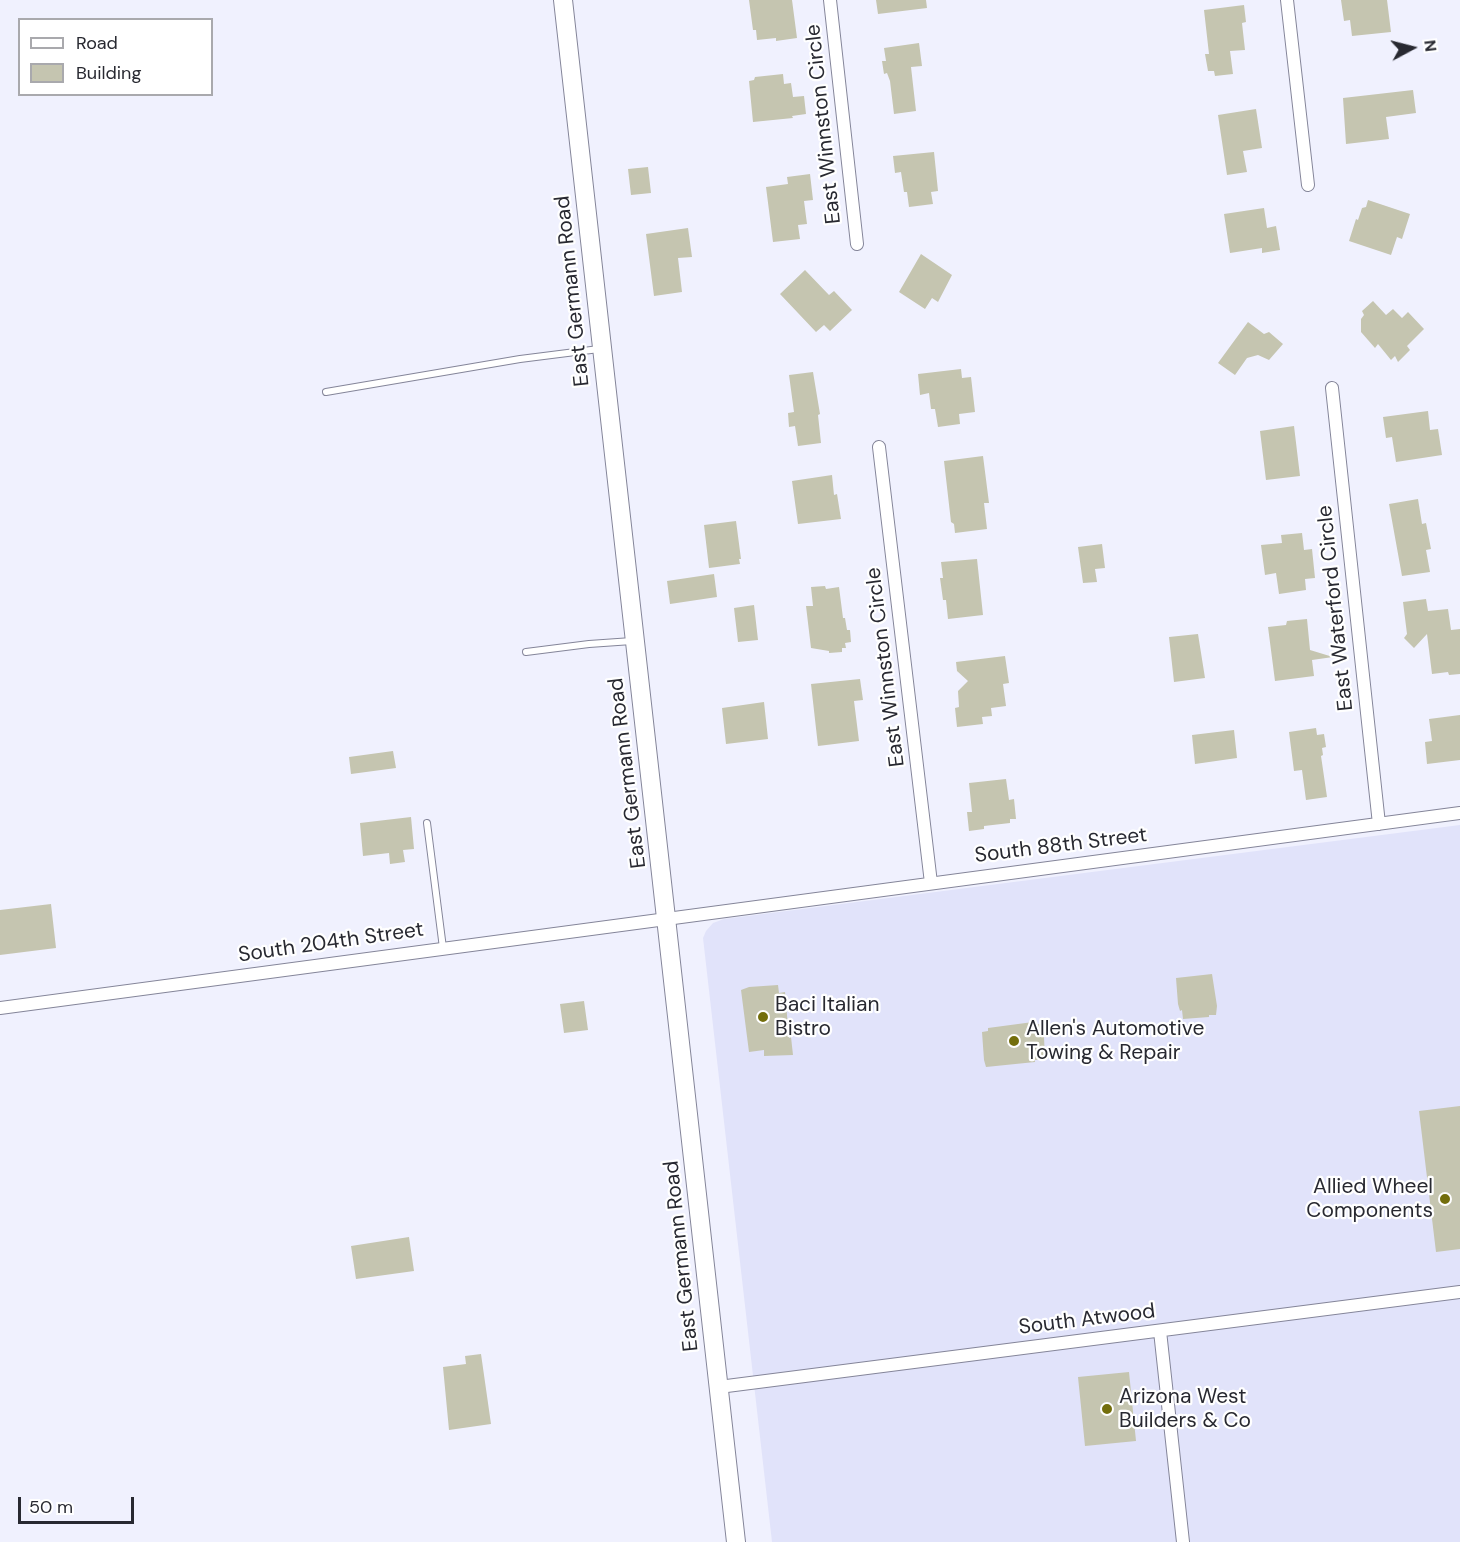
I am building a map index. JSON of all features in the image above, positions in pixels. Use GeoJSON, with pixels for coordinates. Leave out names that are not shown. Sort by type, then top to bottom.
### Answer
{"type":"FeatureCollection","features":[{"type":"Feature","properties":{"kind":"street","name":"East Germann Road"},"geometry":{"type":"LineString","coordinates":[[563,0],[736,1542]]}},
{"type":"Feature","properties":{"kind":"street","name":"East Winnston Circle"},"geometry":{"type":"LineString","coordinates":[[830,0],[857,244]]}},
{"type":"Feature","properties":{"kind":"street"},"geometry":{"type":"LineString","coordinates":[[1287,0],[1308,185]]}},
{"type":"Feature","properties":{"kind":"street","name":"East Waterford Circle"},"geometry":{"type":"LineString","coordinates":[[1332,388],[1379,824]]}},
{"type":"Feature","properties":{"kind":"street","name":"East Winnston Circle"},"geometry":{"type":"LineString","coordinates":[[879,447],[931,882]]}},
{"type":"Feature","properties":{"kind":"street","name":"South 88th Street"},"geometry":{"type":"LineString","coordinates":[[667,918],[1460,813]]}},
{"type":"Feature","properties":{"kind":"street","name":"South 204th Street"},"geometry":{"type":"LineString","coordinates":[[0,1008],[667,918]]}},
{"type":"Feature","properties":{"kind":"street","name":"South Atwood"},"geometry":{"type":"LineString","coordinates":[[719,1388],[1460,1292]]}},
{"type":"Feature","properties":{"kind":"street"},"geometry":{"type":"LineString","coordinates":[[1160,1331],[1183,1542]]}},
{"type":"Feature","properties":{"kind":"lane"},"geometry":{"type":"LineString","coordinates":[[326,392],[520,359],[602,348]]}},
{"type":"Feature","properties":{"kind":"lane"},"geometry":{"type":"LineString","coordinates":[[526,652],[636,641]]}},
{"type":"Feature","properties":{"kind":"lane"},"geometry":{"type":"LineString","coordinates":[[427,823],[443,948]]}},
{"type":"Feature","properties":{"kind":"shaded area"},"geometry":{"type":"Polygon","coordinates":[[[1460,825],[1460,1542],[772,1542],[703,938],[713,923],[724,919],[1460,825]]]}},
{"type":"Feature","properties":{"kind":"building"},"geometry":{"type":"Polygon","coordinates":[[[749,0],[792,0],[797,38],[776,41],[776,38],[757,40],[756,30],[753,30],[749,0]]]}},
{"type":"Feature","properties":{"kind":"building"},"geometry":{"type":"Polygon","coordinates":[[[876,0],[926,0],[927,8],[878,14],[876,0]]]}},
{"type":"Feature","properties":{"kind":"building"},"geometry":{"type":"Polygon","coordinates":[[[1341,0],[1387,0],[1391,32],[1352,36],[1350,20],[1344,21],[1341,0]]]}},
{"type":"Feature","properties":{"kind":"building"},"geometry":{"type":"Polygon","coordinates":[[[1244,5],[1246,22],[1242,23],[1245,50],[1230,51],[1233,74],[1215,76],[1214,71],[1208,71],[1205,54],[1209,54],[1204,10],[1244,5]]]}},
{"type":"Feature","properties":{"kind":"building"},"geometry":{"type":"Polygon","coordinates":[[[919,43],[922,66],[911,67],[916,111],[894,114],[890,81],[887,73],[884,74],[882,61],[886,61],[884,48],[919,43]]]}},
{"type":"Feature","properties":{"kind":"building"},"geometry":{"type":"Polygon","coordinates":[[[783,74],[784,84],[791,83],[793,97],[804,96],[806,114],[792,116],[793,118],[753,122],[749,81],[754,80],[755,77],[783,74]]]}},
{"type":"Feature","properties":{"kind":"building"},"geometry":{"type":"Polygon","coordinates":[[[1413,90],[1416,113],[1386,117],[1389,139],[1346,144],[1343,98],[1413,90]]]}},
{"type":"Feature","properties":{"kind":"building"},"geometry":{"type":"Polygon","coordinates":[[[1256,109],[1262,148],[1243,151],[1247,172],[1227,175],[1218,115],[1256,109]]]}},
{"type":"Feature","properties":{"kind":"building"},"geometry":{"type":"Polygon","coordinates":[[[934,152],[938,191],[931,192],[933,204],[909,207],[901,172],[895,173],[893,156],[934,152]]]}},
{"type":"Feature","properties":{"kind":"building"},"geometry":{"type":"Polygon","coordinates":[[[648,167],[651,193],[631,195],[628,169],[648,167]]]}},
{"type":"Feature","properties":{"kind":"building"},"geometry":{"type":"Polygon","coordinates":[[[810,174],[813,200],[804,201],[807,224],[798,225],[800,239],[773,242],[766,187],[788,184],[787,177],[810,174]]]}},
{"type":"Feature","properties":{"kind":"building"},"geometry":{"type":"Polygon","coordinates":[[[1368,200],[1410,214],[1402,239],[1397,237],[1391,255],[1349,241],[1356,219],[1358,220],[1368,200]]]}},
{"type":"Feature","properties":{"kind":"building"},"geometry":{"type":"Polygon","coordinates":[[[1264,208],[1267,228],[1276,226],[1280,250],[1262,253],[1262,248],[1230,253],[1224,214],[1264,208]]]}},
{"type":"Feature","properties":{"kind":"building"},"geometry":{"type":"Polygon","coordinates":[[[688,228],[692,257],[678,258],[682,292],[654,296],[646,234],[688,228]]]}},
{"type":"Feature","properties":{"kind":"building"},"geometry":{"type":"Polygon","coordinates":[[[921,254],[952,275],[938,302],[932,298],[925,309],[899,292],[921,254]]]}},
{"type":"Feature","properties":{"kind":"building"},"geometry":{"type":"Polygon","coordinates":[[[805,270],[829,295],[834,291],[852,310],[830,331],[824,325],[816,332],[780,294],[805,270]]]}},
{"type":"Feature","properties":{"kind":"building"},"geometry":{"type":"Polygon","coordinates":[[[1373,301],[1386,315],[1393,309],[1402,318],[1408,312],[1424,329],[1407,346],[1410,350],[1398,362],[1395,356],[1391,360],[1378,344],[1375,348],[1361,332],[1361,319],[1364,315],[1362,311],[1373,301]]]}},
{"type":"Feature","properties":{"kind":"building"},"geometry":{"type":"Polygon","coordinates":[[[1248,322],[1264,334],[1269,332],[1283,344],[1269,360],[1258,355],[1247,358],[1235,375],[1218,363],[1248,322]]]}},
{"type":"Feature","properties":{"kind":"building"},"geometry":{"type":"Polygon","coordinates":[[[961,369],[962,378],[971,377],[975,412],[959,414],[960,424],[938,427],[935,409],[931,409],[929,393],[920,395],[918,374],[961,369]]]}},
{"type":"Feature","properties":{"kind":"building"},"geometry":{"type":"Polygon","coordinates":[[[813,372],[820,414],[818,415],[821,443],[798,446],[795,426],[789,427],[788,413],[794,412],[789,375],[813,372]]]}},
{"type":"Feature","properties":{"kind":"building"},"geometry":{"type":"Polygon","coordinates":[[[1428,411],[1430,430],[1438,429],[1442,455],[1396,462],[1392,437],[1386,438],[1383,417],[1428,411]]]}},
{"type":"Feature","properties":{"kind":"building"},"geometry":{"type":"Polygon","coordinates":[[[1294,426],[1300,476],[1266,480],[1260,431],[1294,426]]]}},
{"type":"Feature","properties":{"kind":"building"},"geometry":{"type":"Polygon","coordinates":[[[983,456],[989,503],[984,503],[987,529],[955,533],[954,524],[951,522],[944,461],[983,456]]]}},
{"type":"Feature","properties":{"kind":"building"},"geometry":{"type":"Polygon","coordinates":[[[832,475],[834,495],[837,494],[841,519],[798,524],[792,481],[832,475]]]}},
{"type":"Feature","properties":{"kind":"building"},"geometry":{"type":"Polygon","coordinates":[[[1418,499],[1422,524],[1426,523],[1431,549],[1426,550],[1430,572],[1402,576],[1389,504],[1418,499]]]}},
{"type":"Feature","properties":{"kind":"building"},"geometry":{"type":"Polygon","coordinates":[[[736,521],[740,564],[709,568],[704,525],[736,521]]]}},
{"type":"Feature","properties":{"kind":"building"},"geometry":{"type":"Polygon","coordinates":[[[1302,533],[1304,550],[1312,549],[1315,578],[1305,579],[1306,590],[1279,594],[1276,573],[1265,575],[1261,545],[1282,543],[1281,535],[1302,533]]]}},
{"type":"Feature","properties":{"kind":"building"},"geometry":{"type":"Polygon","coordinates":[[[1102,544],[1105,568],[1095,569],[1097,582],[1083,583],[1078,547],[1102,544]]]}},
{"type":"Feature","properties":{"kind":"building"},"geometry":{"type":"Polygon","coordinates":[[[977,559],[983,615],[948,619],[940,578],[943,578],[941,562],[977,559]]]}},
{"type":"Feature","properties":{"kind":"building"},"geometry":{"type":"Polygon","coordinates":[[[714,574],[717,597],[670,604],[667,581],[714,574]]]}},
{"type":"Feature","properties":{"kind":"building"},"geometry":{"type":"Polygon","coordinates":[[[825,586],[826,589],[839,587],[843,618],[845,618],[847,630],[850,630],[851,642],[845,643],[846,648],[842,648],[842,652],[829,653],[829,651],[811,648],[806,606],[813,606],[811,587],[825,586]]]}},
{"type":"Feature","properties":{"kind":"building"},"geometry":{"type":"Polygon","coordinates":[[[1426,599],[1428,611],[1448,609],[1451,630],[1460,629],[1460,674],[1449,675],[1448,672],[1432,674],[1427,634],[1414,648],[1404,638],[1407,634],[1403,602],[1426,599]]]}},
{"type":"Feature","properties":{"kind":"building"},"geometry":{"type":"Polygon","coordinates":[[[754,605],[758,640],[738,642],[734,608],[754,605]]]}},
{"type":"Feature","properties":{"kind":"building"},"geometry":{"type":"Polygon","coordinates":[[[1307,619],[1310,650],[1333,657],[1312,660],[1314,676],[1275,681],[1268,627],[1286,625],[1287,621],[1307,619]]]}},
{"type":"Feature","properties":{"kind":"building"},"geometry":{"type":"Polygon","coordinates":[[[1198,634],[1205,678],[1174,682],[1169,637],[1198,634]]]}},
{"type":"Feature","properties":{"kind":"building"},"geometry":{"type":"Polygon","coordinates":[[[1005,656],[1009,683],[1003,684],[1006,706],[991,708],[992,716],[982,717],[983,724],[957,727],[955,708],[959,707],[958,691],[968,681],[957,671],[956,662],[1005,656]]]}},
{"type":"Feature","properties":{"kind":"building"},"geometry":{"type":"Polygon","coordinates":[[[860,679],[863,700],[854,701],[859,741],[818,746],[811,684],[860,679]]]}},
{"type":"Feature","properties":{"kind":"building"},"geometry":{"type":"Polygon","coordinates":[[[764,702],[768,739],[726,744],[722,708],[764,702]]]}},
{"type":"Feature","properties":{"kind":"building"},"geometry":{"type":"Polygon","coordinates":[[[1460,715],[1460,760],[1427,764],[1425,742],[1432,741],[1429,719],[1460,715]]]}},
{"type":"Feature","properties":{"kind":"building"},"geometry":{"type":"Polygon","coordinates":[[[1316,728],[1317,735],[1324,734],[1326,747],[1322,748],[1323,755],[1321,756],[1327,797],[1306,800],[1302,770],[1294,771],[1289,732],[1316,728]]]}},
{"type":"Feature","properties":{"kind":"building"},"geometry":{"type":"Polygon","coordinates":[[[1234,730],[1237,758],[1195,764],[1192,735],[1234,730]]]}},
{"type":"Feature","properties":{"kind":"building"},"geometry":{"type":"Polygon","coordinates":[[[393,751],[396,768],[351,774],[349,757],[393,751]]]}},
{"type":"Feature","properties":{"kind":"building"},"geometry":{"type":"Polygon","coordinates":[[[1006,779],[1009,800],[1014,799],[1016,819],[1010,819],[1010,823],[984,826],[984,829],[969,831],[967,812],[972,812],[969,783],[1006,779]]]}},
{"type":"Feature","properties":{"kind":"building"},"geometry":{"type":"Polygon","coordinates":[[[411,817],[414,849],[403,850],[405,862],[390,864],[389,853],[363,856],[360,823],[411,817]]]}},
{"type":"Feature","properties":{"kind":"building"},"geometry":{"type":"Polygon","coordinates":[[[51,904],[56,948],[0,955],[0,910],[51,904]]]}},
{"type":"Feature","properties":{"kind":"building"},"geometry":{"type":"Polygon","coordinates":[[[1212,974],[1217,1006],[1216,1015],[1183,1019],[1182,1010],[1180,1011],[1178,1004],[1176,978],[1212,974]]]}},
{"type":"Feature","properties":{"kind":"building","name":"Baci Italian Bistro"},"geometry":{"type":"Polygon","coordinates":[[[778,985],[779,993],[785,992],[789,1038],[791,1037],[793,1055],[764,1056],[764,1050],[749,1052],[741,990],[749,987],[778,985]]]}},
{"type":"Feature","properties":{"kind":"building"},"geometry":{"type":"Polygon","coordinates":[[[584,1001],[588,1030],[564,1033],[560,1004],[584,1001]]]}},
{"type":"Feature","properties":{"kind":"building","name":"Allen's Automotive Towing & Repair"},"geometry":{"type":"Polygon","coordinates":[[[1033,1022],[1033,1025],[1040,1024],[1042,1037],[1044,1037],[1045,1059],[986,1067],[982,1032],[988,1031],[988,1028],[1033,1022]]]}},
{"type":"Feature","properties":{"kind":"building","name":"Allied Wheel Components"},"geometry":{"type":"Polygon","coordinates":[[[1460,1106],[1460,1249],[1436,1252],[1419,1111],[1460,1106]]]}},
{"type":"Feature","properties":{"kind":"building"},"geometry":{"type":"Polygon","coordinates":[[[409,1237],[414,1271],[356,1279],[351,1246],[409,1237]]]}},
{"type":"Feature","properties":{"kind":"building"},"geometry":{"type":"Polygon","coordinates":[[[481,1354],[491,1424],[449,1430],[443,1367],[466,1364],[465,1356],[481,1354]]]}},
{"type":"Feature","properties":{"kind":"building","name":"Arizona West Builders & Co"},"geometry":{"type":"Polygon","coordinates":[[[1129,1372],[1136,1441],[1085,1446],[1078,1377],[1129,1372]]]}},
{"type":"Feature","properties":{"kind":"place","name":"Baci Italian Bistro"},"geometry":{"type":"Point","coordinates":[763,1017]}},
{"type":"Feature","properties":{"kind":"place","name":"Allen's Automotive Towing & Repair"},"geometry":{"type":"Point","coordinates":[1014,1041]}},
{"type":"Feature","properties":{"kind":"place","name":"Allied Wheel Components"},"geometry":{"type":"Point","coordinates":[1445,1199]}},
{"type":"Feature","properties":{"kind":"place","name":"Arizona West Builders & Co"},"geometry":{"type":"Point","coordinates":[1107,1409]}}]}
